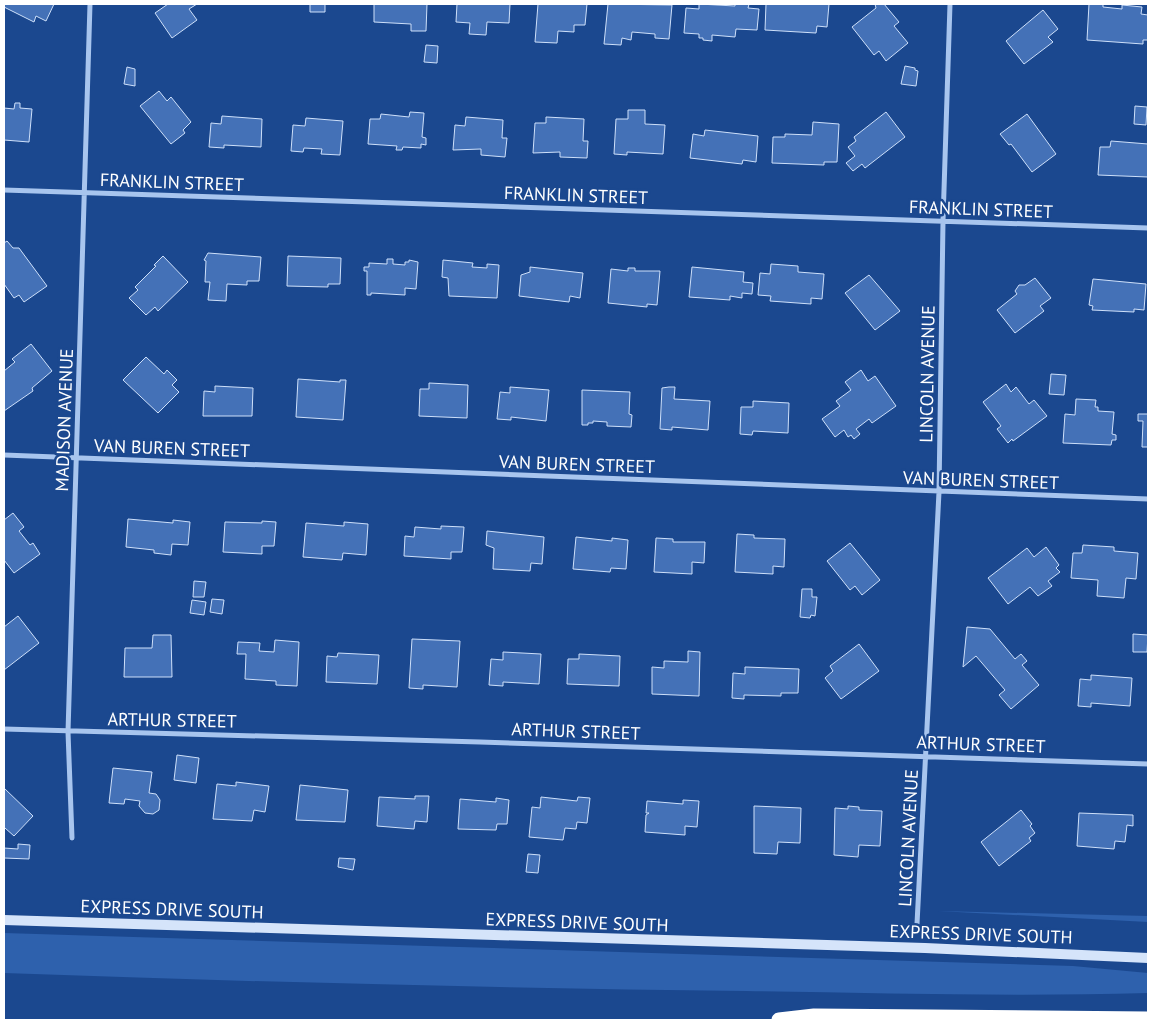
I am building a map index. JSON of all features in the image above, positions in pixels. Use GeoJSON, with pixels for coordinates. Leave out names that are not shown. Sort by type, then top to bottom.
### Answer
{"type":"FeatureCollection","features":[{"type":"Feature","properties":{"kind":"highway"},"geometry":{"type":"LineString","coordinates":[[779,1020],[814,1016],[1148,1020]]}},
{"type":"Feature","properties":{"kind":"main road","name":"EXPRESS DRIVE SOUTH"},"geometry":{"type":"LineString","coordinates":[[4,920],[924,948],[1148,958]]}},
{"type":"Feature","properties":{"kind":"street","name":"MADISON AVENUE"},"geometry":{"type":"LineString","coordinates":[[72,838],[68,732],[90,4]]}},
{"type":"Feature","properties":{"kind":"street","name":"LINCOLN AVENUE"},"geometry":{"type":"LineString","coordinates":[[918,924],[939,492],[943,221],[950,4]]}},
{"type":"Feature","properties":{"kind":"street","name":"FRANKLIN STREET"},"geometry":{"type":"LineString","coordinates":[[4,190],[1148,228]]}},
{"type":"Feature","properties":{"kind":"street","name":"VAN BUREN STREET"},"geometry":{"type":"LineString","coordinates":[[4,456],[1148,499]]}},
{"type":"Feature","properties":{"kind":"street","name":"ARTHUR STREET"},"geometry":{"type":"LineString","coordinates":[[4,729],[480,742],[1148,764]]}},
{"type":"Feature","properties":{"kind":"shaded area"},"geometry":{"type":"Polygon","coordinates":[[[938,911],[1148,916],[1148,922],[938,911]]]}},
{"type":"Feature","properties":{"kind":"shaded area"},"geometry":{"type":"Polygon","coordinates":[[[4,933],[1073,966],[1148,973],[1148,993],[1048,995],[560,988],[4,973],[4,933]]]}},
{"type":"Feature","properties":{"kind":"building"},"geometry":{"type":"Polygon","coordinates":[[[4,4],[54,4],[46,21],[36,16],[34,22],[4,7],[4,4]]]}},
{"type":"Feature","properties":{"kind":"building"},"geometry":{"type":"Polygon","coordinates":[[[168,4],[197,4],[189,9],[197,20],[172,38],[155,13],[168,4]]]}},
{"type":"Feature","properties":{"kind":"building"},"geometry":{"type":"Polygon","coordinates":[[[310,4],[325,4],[325,12],[310,12],[310,4]]]}},
{"type":"Feature","properties":{"kind":"building"},"geometry":{"type":"Polygon","coordinates":[[[374,4],[427,4],[426,31],[411,31],[411,24],[374,22],[374,4]]]}},
{"type":"Feature","properties":{"kind":"building"},"geometry":{"type":"Polygon","coordinates":[[[457,4],[510,4],[509,23],[487,22],[486,35],[469,34],[470,23],[456,22],[457,4]]]}},
{"type":"Feature","properties":{"kind":"building"},"geometry":{"type":"Polygon","coordinates":[[[538,4],[587,4],[585,25],[574,25],[574,32],[558,31],[557,43],[535,42],[538,4]]]}},
{"type":"Feature","properties":{"kind":"building"},"geometry":{"type":"Polygon","coordinates":[[[608,4],[672,5],[669,39],[655,38],[655,34],[632,32],[631,40],[622,38],[621,45],[604,44],[608,4]]]}},
{"type":"Feature","properties":{"kind":"building"},"geometry":{"type":"Polygon","coordinates":[[[699,4],[735,6],[735,4],[749,4],[748,8],[759,9],[757,30],[736,29],[735,37],[712,35],[712,41],[699,38],[699,34],[684,33],[686,8],[699,9],[699,4]]]}},
{"type":"Feature","properties":{"kind":"building"},"geometry":{"type":"Polygon","coordinates":[[[766,4],[829,4],[827,27],[817,26],[816,33],[765,30],[766,4]]]}},
{"type":"Feature","properties":{"kind":"building"},"geometry":{"type":"Polygon","coordinates":[[[875,4],[884,4],[899,22],[894,26],[908,43],[886,61],[879,51],[874,55],[852,27],[876,8],[875,4]]]}},
{"type":"Feature","properties":{"kind":"building"},"geometry":{"type":"Polygon","coordinates":[[[1089,4],[1103,4],[1103,7],[1122,9],[1122,5],[1142,7],[1141,14],[1148,15],[1148,40],[1143,40],[1143,44],[1087,40],[1089,4]]]}},
{"type":"Feature","properties":{"kind":"building"},"geometry":{"type":"Polygon","coordinates":[[[1043,10],[1058,29],[1048,37],[1053,42],[1024,64],[1006,41],[1043,10]]]}},
{"type":"Feature","properties":{"kind":"building"},"geometry":{"type":"Polygon","coordinates":[[[426,45],[438,46],[437,63],[424,62],[426,45]]]}},
{"type":"Feature","properties":{"kind":"building"},"geometry":{"type":"Polygon","coordinates":[[[905,66],[915,68],[918,71],[916,86],[901,84],[905,66]]]}},
{"type":"Feature","properties":{"kind":"building"},"geometry":{"type":"Polygon","coordinates":[[[127,67],[135,69],[135,86],[124,84],[127,67]]]}},
{"type":"Feature","properties":{"kind":"building"},"geometry":{"type":"Polygon","coordinates":[[[159,91],[167,101],[171,97],[191,122],[183,130],[185,133],[171,144],[140,106],[159,91]]]}},
{"type":"Feature","properties":{"kind":"building"},"geometry":{"type":"Polygon","coordinates":[[[15,103],[20,103],[20,108],[32,109],[29,142],[4,140],[4,108],[14,109],[15,103]]]}},
{"type":"Feature","properties":{"kind":"building"},"geometry":{"type":"Polygon","coordinates":[[[1135,106],[1147,107],[1146,125],[1134,124],[1135,106]]]}},
{"type":"Feature","properties":{"kind":"building"},"geometry":{"type":"Polygon","coordinates":[[[628,110],[645,110],[645,124],[665,125],[663,154],[627,152],[627,155],[614,154],[616,119],[628,119],[628,110]]]}},
{"type":"Feature","properties":{"kind":"building"},"geometry":{"type":"Polygon","coordinates":[[[410,112],[424,113],[422,137],[426,138],[426,145],[421,144],[421,148],[403,147],[402,150],[396,150],[397,146],[368,144],[370,119],[380,119],[381,114],[409,117],[410,112]]]}},
{"type":"Feature","properties":{"kind":"building"},"geometry":{"type":"Polygon","coordinates":[[[886,112],[905,137],[865,168],[862,164],[853,171],[846,163],[855,156],[848,147],[856,141],[854,137],[886,112]]]}},
{"type":"Feature","properties":{"kind":"building"},"geometry":{"type":"Polygon","coordinates":[[[1027,114],[1056,154],[1032,172],[1011,144],[1009,145],[1000,134],[1027,114]]]}},
{"type":"Feature","properties":{"kind":"building"},"geometry":{"type":"Polygon","coordinates":[[[222,116],[262,119],[261,147],[224,145],[224,148],[209,147],[211,123],[221,124],[222,116]]]}},
{"type":"Feature","properties":{"kind":"building"},"geometry":{"type":"Polygon","coordinates":[[[466,117],[503,120],[502,138],[507,138],[505,157],[481,155],[481,149],[453,150],[455,125],[465,126],[466,117]]]}},
{"type":"Feature","properties":{"kind":"building"},"geometry":{"type":"Polygon","coordinates":[[[546,117],[584,119],[583,141],[588,141],[587,158],[560,157],[560,152],[533,153],[535,123],[546,123],[546,117]]]}},
{"type":"Feature","properties":{"kind":"building"},"geometry":{"type":"Polygon","coordinates":[[[306,118],[343,121],[340,155],[321,154],[322,149],[304,148],[303,152],[291,151],[293,125],[305,126],[306,118]]]}},
{"type":"Feature","properties":{"kind":"building"},"geometry":{"type":"Polygon","coordinates":[[[813,122],[839,124],[837,162],[824,162],[824,165],[772,163],[773,137],[785,137],[785,134],[812,135],[813,122]]]}},
{"type":"Feature","properties":{"kind":"building"},"geometry":{"type":"Polygon","coordinates":[[[705,130],[758,136],[756,162],[743,160],[742,164],[690,158],[693,134],[704,136],[705,130]]]}},
{"type":"Feature","properties":{"kind":"building"},"geometry":{"type":"Polygon","coordinates":[[[1111,141],[1148,144],[1148,177],[1098,175],[1100,147],[1110,147],[1111,141]]]}},
{"type":"Feature","properties":{"kind":"building"},"geometry":{"type":"Polygon","coordinates":[[[7,241],[13,248],[19,248],[47,286],[24,302],[19,295],[14,298],[4,284],[4,243],[7,241]]]}},
{"type":"Feature","properties":{"kind":"building"},"geometry":{"type":"Polygon","coordinates":[[[208,253],[261,257],[259,281],[247,281],[247,285],[227,284],[226,301],[208,300],[210,282],[205,282],[206,261],[204,260],[208,253]]]}},
{"type":"Feature","properties":{"kind":"building"},"geometry":{"type":"Polygon","coordinates":[[[163,256],[188,282],[158,311],[155,307],[146,315],[129,298],[138,290],[135,287],[156,266],[154,265],[163,256]]]}},
{"type":"Feature","properties":{"kind":"building"},"geometry":{"type":"Polygon","coordinates":[[[288,256],[341,258],[340,284],[328,284],[328,287],[287,286],[288,256]]]}},
{"type":"Feature","properties":{"kind":"building"},"geometry":{"type":"Polygon","coordinates":[[[387,259],[393,259],[393,264],[405,265],[405,262],[409,262],[409,260],[418,262],[416,289],[405,288],[405,295],[371,293],[371,295],[367,295],[367,271],[364,271],[364,267],[369,267],[369,263],[387,264],[387,259]]]}},
{"type":"Feature","properties":{"kind":"building"},"geometry":{"type":"Polygon","coordinates":[[[443,260],[473,263],[472,267],[487,268],[487,264],[499,265],[497,298],[449,296],[448,278],[442,277],[443,260]]]}},
{"type":"Feature","properties":{"kind":"building"},"geometry":{"type":"Polygon","coordinates":[[[771,264],[798,266],[798,272],[824,274],[822,299],[811,298],[811,304],[770,301],[771,296],[758,295],[760,273],[770,274],[771,264]]]}},
{"type":"Feature","properties":{"kind":"building"},"geometry":{"type":"Polygon","coordinates":[[[530,267],[583,273],[580,298],[570,296],[569,302],[519,296],[521,275],[530,272],[530,267]]]}},
{"type":"Feature","properties":{"kind":"building"},"geometry":{"type":"Polygon","coordinates":[[[692,267],[744,272],[743,282],[753,283],[752,294],[742,293],[742,298],[730,296],[730,300],[689,297],[692,267]]]}},
{"type":"Feature","properties":{"kind":"building"},"geometry":{"type":"Polygon","coordinates":[[[628,268],[635,268],[635,271],[660,271],[657,305],[647,304],[647,307],[608,303],[611,269],[628,271],[628,268]]]}},
{"type":"Feature","properties":{"kind":"building"},"geometry":{"type":"Polygon","coordinates":[[[869,275],[900,311],[875,330],[845,293],[869,275]]]}},
{"type":"Feature","properties":{"kind":"building"},"geometry":{"type":"Polygon","coordinates":[[[1035,278],[1051,298],[1040,306],[1044,311],[1015,333],[997,310],[1017,294],[1015,291],[1019,285],[1025,285],[1035,278]]]}},
{"type":"Feature","properties":{"kind":"building"},"geometry":{"type":"Polygon","coordinates":[[[1093,279],[1146,284],[1144,310],[1134,309],[1134,312],[1092,310],[1093,306],[1089,305],[1093,279]]]}},
{"type":"Feature","properties":{"kind":"building"},"geometry":{"type":"Polygon","coordinates":[[[31,344],[52,371],[32,388],[33,391],[4,411],[4,371],[15,362],[12,359],[31,344]]]}},
{"type":"Feature","properties":{"kind":"building"},"geometry":{"type":"Polygon","coordinates":[[[146,357],[164,374],[167,370],[177,380],[172,385],[179,392],[158,413],[123,380],[146,357]]]}},
{"type":"Feature","properties":{"kind":"building"},"geometry":{"type":"Polygon","coordinates":[[[861,370],[868,381],[875,376],[896,406],[872,423],[869,419],[856,429],[860,434],[854,439],[851,435],[848,437],[844,430],[835,437],[822,419],[840,406],[836,401],[851,390],[845,382],[861,370]]]}},
{"type":"Feature","properties":{"kind":"building"},"geometry":{"type":"Polygon","coordinates":[[[1051,374],[1066,375],[1064,395],[1049,394],[1051,374]]]}},
{"type":"Feature","properties":{"kind":"building"},"geometry":{"type":"Polygon","coordinates":[[[298,379],[340,382],[340,380],[346,380],[343,420],[296,417],[298,379]]]}},
{"type":"Feature","properties":{"kind":"building"},"geometry":{"type":"Polygon","coordinates":[[[429,383],[468,385],[467,418],[419,416],[420,389],[429,389],[429,383]]]}},
{"type":"Feature","properties":{"kind":"building"},"geometry":{"type":"Polygon","coordinates":[[[1006,384],[1011,392],[1016,387],[1029,404],[1034,400],[1047,416],[1008,443],[997,429],[1001,426],[983,402],[1006,384]]]}},
{"type":"Feature","properties":{"kind":"building"},"geometry":{"type":"Polygon","coordinates":[[[215,386],[253,388],[252,416],[203,416],[204,391],[215,392],[215,386]]]}},
{"type":"Feature","properties":{"kind":"building"},"geometry":{"type":"Polygon","coordinates":[[[510,387],[549,390],[546,421],[511,417],[511,420],[497,419],[500,392],[510,393],[510,387]]]}},
{"type":"Feature","properties":{"kind":"building"},"geometry":{"type":"Polygon","coordinates":[[[675,387],[674,399],[710,401],[708,430],[672,427],[672,430],[660,429],[662,388],[675,387]]]}},
{"type":"Feature","properties":{"kind":"building"},"geometry":{"type":"Polygon","coordinates":[[[582,390],[630,392],[629,414],[632,415],[631,427],[607,426],[607,422],[593,421],[593,423],[588,423],[588,425],[582,425],[582,390]]]}},
{"type":"Feature","properties":{"kind":"building"},"geometry":{"type":"Polygon","coordinates":[[[1076,399],[1096,400],[1095,407],[1098,407],[1098,411],[1114,412],[1112,434],[1116,435],[1116,440],[1112,440],[1111,445],[1063,443],[1065,414],[1075,415],[1076,399]]]}},
{"type":"Feature","properties":{"kind":"building"},"geometry":{"type":"Polygon","coordinates":[[[753,401],[789,403],[788,433],[753,431],[752,435],[740,434],[741,407],[753,407],[753,401]]]}},
{"type":"Feature","properties":{"kind":"building"},"geometry":{"type":"Polygon","coordinates":[[[1138,414],[1148,414],[1148,447],[1142,447],[1143,421],[1138,421],[1138,414]]]}},
{"type":"Feature","properties":{"kind":"building"},"geometry":{"type":"Polygon","coordinates":[[[13,513],[24,527],[19,531],[30,545],[33,543],[40,554],[14,573],[4,560],[4,520],[13,513]]]}},
{"type":"Feature","properties":{"kind":"building"},"geometry":{"type":"Polygon","coordinates":[[[128,519],[173,523],[173,520],[190,522],[188,545],[172,544],[171,555],[154,553],[154,550],[126,547],[128,519]]]}},
{"type":"Feature","properties":{"kind":"building"},"geometry":{"type":"Polygon","coordinates":[[[262,521],[276,522],[274,546],[262,546],[262,554],[223,552],[225,522],[262,523],[262,521]]]}},
{"type":"Feature","properties":{"kind":"building"},"geometry":{"type":"Polygon","coordinates":[[[344,522],[368,524],[366,555],[343,553],[342,560],[303,557],[306,523],[344,526],[344,522]]]}},
{"type":"Feature","properties":{"kind":"building"},"geometry":{"type":"Polygon","coordinates":[[[441,526],[464,527],[462,552],[451,552],[451,559],[404,556],[405,536],[414,537],[415,527],[441,529],[441,526]]]}},
{"type":"Feature","properties":{"kind":"building"},"geometry":{"type":"Polygon","coordinates":[[[487,531],[544,537],[542,564],[531,563],[530,571],[493,569],[494,548],[486,545],[487,531]]]}},
{"type":"Feature","properties":{"kind":"building"},"geometry":{"type":"Polygon","coordinates":[[[737,534],[754,535],[754,538],[785,539],[784,567],[773,566],[773,574],[735,572],[737,534]]]}},
{"type":"Feature","properties":{"kind":"building"},"geometry":{"type":"Polygon","coordinates":[[[576,537],[612,541],[612,538],[628,540],[626,569],[611,568],[610,572],[573,569],[576,537]]]}},
{"type":"Feature","properties":{"kind":"building"},"geometry":{"type":"Polygon","coordinates":[[[656,538],[673,539],[673,542],[705,542],[704,563],[692,562],[692,574],[654,572],[656,538]]]}},
{"type":"Feature","properties":{"kind":"building"},"geometry":{"type":"Polygon","coordinates":[[[850,543],[880,580],[862,595],[855,586],[850,590],[827,561],[850,543]]]}},
{"type":"Feature","properties":{"kind":"building"},"geometry":{"type":"Polygon","coordinates":[[[1083,545],[1114,547],[1114,551],[1138,553],[1136,579],[1126,578],[1124,598],[1097,596],[1098,580],[1071,578],[1073,553],[1082,553],[1083,545]]]}},
{"type":"Feature","properties":{"kind":"building"},"geometry":{"type":"Polygon","coordinates":[[[1046,547],[1059,565],[1056,568],[1060,572],[1048,581],[1052,586],[1038,596],[1030,587],[1008,604],[988,578],[1027,548],[1034,557],[1046,547]]]}},
{"type":"Feature","properties":{"kind":"building"},"geometry":{"type":"Polygon","coordinates":[[[194,581],[206,582],[204,597],[193,597],[194,581]]]}},
{"type":"Feature","properties":{"kind":"building"},"geometry":{"type":"Polygon","coordinates":[[[802,589],[812,589],[812,597],[817,597],[815,616],[811,615],[810,618],[800,617],[802,589]]]}},
{"type":"Feature","properties":{"kind":"building"},"geometry":{"type":"Polygon","coordinates":[[[212,599],[224,600],[222,614],[210,612],[212,599]]]}},
{"type":"Feature","properties":{"kind":"building"},"geometry":{"type":"Polygon","coordinates":[[[192,600],[206,602],[204,615],[190,613],[192,600]]]}},
{"type":"Feature","properties":{"kind":"building"},"geometry":{"type":"Polygon","coordinates":[[[18,616],[39,643],[4,670],[4,627],[18,616]]]}},
{"type":"Feature","properties":{"kind":"building"},"geometry":{"type":"Polygon","coordinates":[[[967,627],[990,629],[1015,659],[1021,654],[1027,661],[1022,665],[1039,685],[1011,709],[999,695],[1005,690],[976,656],[963,667],[967,627]]]}},
{"type":"Feature","properties":{"kind":"building"},"geometry":{"type":"Polygon","coordinates":[[[1133,634],[1148,635],[1147,652],[1133,652],[1133,634]]]}},
{"type":"Feature","properties":{"kind":"building"},"geometry":{"type":"Polygon","coordinates":[[[153,635],[171,635],[172,677],[124,677],[125,648],[152,648],[153,635]]]}},
{"type":"Feature","properties":{"kind":"building"},"geometry":{"type":"Polygon","coordinates":[[[412,639],[460,641],[457,687],[423,685],[423,689],[409,688],[412,639]]]}},
{"type":"Feature","properties":{"kind":"building"},"geometry":{"type":"Polygon","coordinates":[[[275,640],[299,642],[297,686],[276,685],[276,681],[245,679],[246,654],[237,654],[238,642],[260,643],[259,651],[274,652],[275,640]]]}},
{"type":"Feature","properties":{"kind":"building"},"geometry":{"type":"Polygon","coordinates":[[[859,644],[879,671],[841,699],[825,678],[833,671],[830,666],[859,644]]]}},
{"type":"Feature","properties":{"kind":"building"},"geometry":{"type":"Polygon","coordinates":[[[688,651],[700,652],[699,696],[652,694],[652,667],[664,668],[664,661],[688,662],[688,651]]]}},
{"type":"Feature","properties":{"kind":"building"},"geometry":{"type":"Polygon","coordinates":[[[503,652],[541,654],[539,684],[503,682],[503,686],[489,685],[491,659],[503,660],[503,652]]]}},
{"type":"Feature","properties":{"kind":"building"},"geometry":{"type":"Polygon","coordinates":[[[338,653],[379,655],[377,684],[326,682],[327,656],[337,657],[338,653]]]}},
{"type":"Feature","properties":{"kind":"building"},"geometry":{"type":"Polygon","coordinates":[[[579,654],[620,656],[619,686],[567,684],[568,659],[579,659],[579,654]]]}},
{"type":"Feature","properties":{"kind":"building"},"geometry":{"type":"Polygon","coordinates":[[[745,667],[799,669],[798,693],[781,693],[781,696],[744,695],[744,699],[732,698],[733,673],[745,674],[745,667]]]}},
{"type":"Feature","properties":{"kind":"building"},"geometry":{"type":"Polygon","coordinates":[[[1091,675],[1132,678],[1130,706],[1091,703],[1091,707],[1078,706],[1080,679],[1091,680],[1091,675]]]}},
{"type":"Feature","properties":{"kind":"building"},"geometry":{"type":"Polygon","coordinates":[[[177,755],[199,758],[196,783],[174,780],[177,755]]]}},
{"type":"Feature","properties":{"kind":"building"},"geometry":{"type":"Polygon","coordinates":[[[113,768],[152,772],[149,793],[156,794],[160,800],[159,810],[153,814],[145,813],[139,806],[140,801],[125,799],[124,804],[109,803],[113,768]]]}},
{"type":"Feature","properties":{"kind":"building"},"geometry":{"type":"Polygon","coordinates":[[[236,782],[269,786],[265,812],[254,810],[252,821],[213,819],[217,784],[236,786],[236,782]]]}},
{"type":"Feature","properties":{"kind":"building"},"geometry":{"type":"Polygon","coordinates":[[[300,785],[348,790],[345,822],[296,820],[300,785]]]}},
{"type":"Feature","properties":{"kind":"building"},"geometry":{"type":"Polygon","coordinates":[[[4,788],[33,816],[14,836],[4,829],[4,788]]]}},
{"type":"Feature","properties":{"kind":"building"},"geometry":{"type":"Polygon","coordinates":[[[415,796],[429,796],[427,822],[415,821],[414,829],[377,826],[379,797],[415,799],[415,796]]]}},
{"type":"Feature","properties":{"kind":"building"},"geometry":{"type":"Polygon","coordinates":[[[541,797],[577,801],[578,797],[590,798],[587,823],[577,822],[576,829],[565,828],[563,840],[529,837],[532,807],[540,808],[541,797]]]}},
{"type":"Feature","properties":{"kind":"building"},"geometry":{"type":"Polygon","coordinates":[[[496,798],[509,800],[507,824],[497,824],[496,830],[458,829],[460,799],[496,802],[496,798]]]}},
{"type":"Feature","properties":{"kind":"building"},"geometry":{"type":"Polygon","coordinates":[[[683,800],[699,801],[697,827],[685,826],[685,835],[645,832],[646,815],[649,813],[646,813],[647,801],[683,804],[683,800]]]}},
{"type":"Feature","properties":{"kind":"building"},"geometry":{"type":"Polygon","coordinates":[[[754,806],[801,808],[800,843],[778,842],[777,854],[754,853],[754,806]]]}},
{"type":"Feature","properties":{"kind":"building"},"geometry":{"type":"Polygon","coordinates":[[[848,806],[859,807],[859,810],[882,811],[880,846],[859,845],[858,857],[834,855],[835,808],[848,809],[848,806]]]}},
{"type":"Feature","properties":{"kind":"building"},"geometry":{"type":"Polygon","coordinates":[[[1021,810],[1032,824],[1030,826],[1035,833],[1029,838],[1031,841],[999,866],[981,842],[1021,810]]]}},
{"type":"Feature","properties":{"kind":"building"},"geometry":{"type":"Polygon","coordinates":[[[1079,813],[1133,815],[1133,826],[1127,825],[1125,842],[1115,841],[1114,849],[1077,846],[1079,813]]]}},
{"type":"Feature","properties":{"kind":"building"},"geometry":{"type":"Polygon","coordinates":[[[18,844],[30,845],[29,859],[4,858],[4,848],[18,849],[18,844]]]}},
{"type":"Feature","properties":{"kind":"building"},"geometry":{"type":"Polygon","coordinates":[[[528,854],[540,855],[538,873],[526,872],[528,854]]]}},
{"type":"Feature","properties":{"kind":"building"},"geometry":{"type":"Polygon","coordinates":[[[339,858],[355,859],[353,870],[338,867],[339,858]]]}}]}
